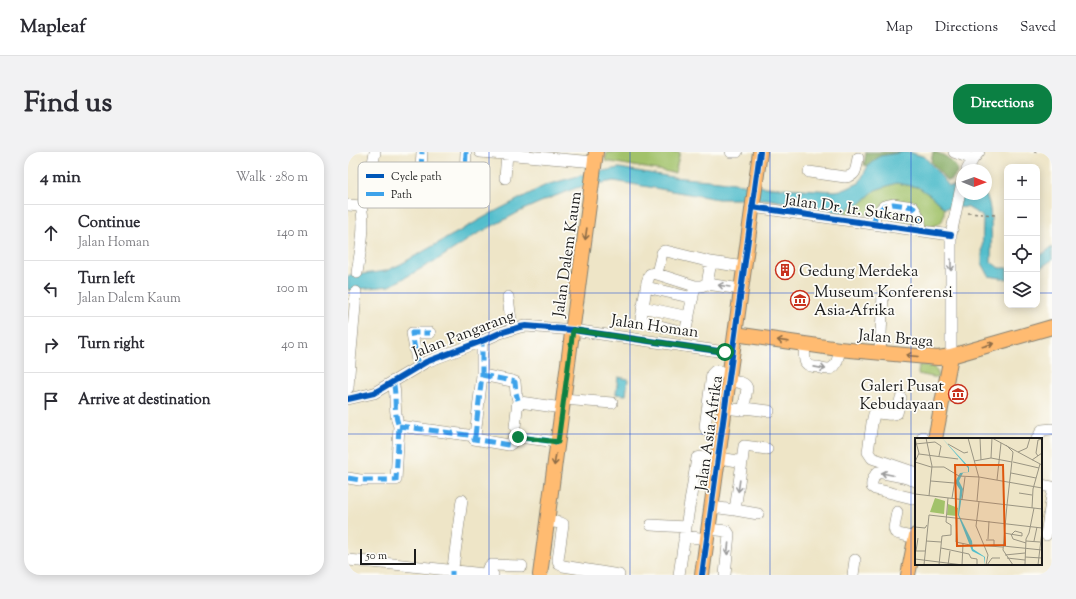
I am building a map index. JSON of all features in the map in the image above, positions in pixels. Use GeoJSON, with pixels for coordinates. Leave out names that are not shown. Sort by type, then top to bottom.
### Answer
{"type":"FeatureCollection","features":[{"type":"Feature","properties":{"kind":"main road","name":"Jalan Asia Afrika"},"geometry":{"type":"LineString","coordinates":[[702,575],[718,459],[718,432],[725,408],[727,375],[735,334],[760,152]]}},
{"type":"Feature","properties":{"kind":"main road","name":"Jalan Dalem Kaum"},"geometry":{"type":"LineString","coordinates":[[540,575],[595,161]]}},
{"type":"Feature","properties":{"kind":"main road","name":"Jalan Braga"},"geometry":{"type":"LineString","coordinates":[[735,334],[839,349],[938,358],[950,356],[1052,327]]}},
{"type":"Feature","properties":{"kind":"main road"},"geometry":{"type":"LineString","coordinates":[[927,438],[948,378],[950,356]]}},
{"type":"Feature","properties":{"kind":"main road"},"geometry":{"type":"LineString","coordinates":[[908,575],[915,541]]}},
{"type":"Feature","properties":{"kind":"street"},"geometry":{"type":"LineString","coordinates":[[373,162],[375,152]]}},
{"type":"Feature","properties":{"kind":"street"},"geometry":{"type":"LineString","coordinates":[[421,162],[422,152]]}},
{"type":"Feature","properties":{"kind":"street"},"geometry":{"type":"LineString","coordinates":[[466,152],[466,162]]}},
{"type":"Feature","properties":{"kind":"street"},"geometry":{"type":"LineString","coordinates":[[480,152],[595,161]]}},
{"type":"Feature","properties":{"kind":"street"},"geometry":{"type":"LineString","coordinates":[[731,152],[737,152]]}},
{"type":"Feature","properties":{"kind":"street"},"geometry":{"type":"LineString","coordinates":[[954,152],[976,156]]}},
{"type":"Feature","properties":{"kind":"street"},"geometry":{"type":"LineString","coordinates":[[505,178],[507,154]]}},
{"type":"Feature","properties":{"kind":"street"},"geometry":{"type":"LineString","coordinates":[[809,172],[851,177],[855,172],[858,158]]}},
{"type":"Feature","properties":{"kind":"street"},"geometry":{"type":"LineString","coordinates":[[950,356],[951,235],[958,200]]}},
{"type":"Feature","properties":{"kind":"street"},"geometry":{"type":"LineString","coordinates":[[873,224],[876,214],[884,206],[894,204],[913,207],[918,214],[921,223],[921,230]]}},
{"type":"Feature","properties":{"kind":"street"},"geometry":{"type":"LineString","coordinates":[[348,205],[358,206]]}},
{"type":"Feature","properties":{"kind":"street","name":"Jalan Dr. Ir. Sukarno"},"geometry":{"type":"LineString","coordinates":[[752,207],[951,235]]}},
{"type":"Feature","properties":{"kind":"street"},"geometry":{"type":"LineString","coordinates":[[357,273],[364,215],[362,208]]}},
{"type":"Feature","properties":{"kind":"street"},"geometry":{"type":"LineString","coordinates":[[657,273],[662,253],[664,251],[711,262],[744,267]]}},
{"type":"Feature","properties":{"kind":"street"},"geometry":{"type":"LineString","coordinates":[[707,284],[711,262]]}},
{"type":"Feature","properties":{"kind":"street"},"geometry":{"type":"LineString","coordinates":[[695,286],[686,329],[683,331],[643,321],[641,319],[642,307],[648,277],[650,274],[657,273],[695,286],[707,284],[741,289]]}},
{"type":"Feature","properties":{"kind":"street"},"geometry":{"type":"LineString","coordinates":[[646,287],[693,298]]}},
{"type":"Feature","properties":{"kind":"street"},"geometry":{"type":"LineString","coordinates":[[348,388],[356,292]]}},
{"type":"Feature","properties":{"kind":"street"},"geometry":{"type":"LineString","coordinates":[[880,353],[883,295]]}},
{"type":"Feature","properties":{"kind":"street"},"geometry":{"type":"LineString","coordinates":[[508,297],[511,321]]}},
{"type":"Feature","properties":{"kind":"street"},"geometry":{"type":"LineString","coordinates":[[642,307],[689,317]]}},
{"type":"Feature","properties":{"kind":"street","name":"Jalan Pangarang"},"geometry":{"type":"LineString","coordinates":[[348,399],[374,393],[418,366],[437,357],[500,333],[520,327],[549,327],[573,330]]}},
{"type":"Feature","properties":{"kind":"street","name":"Jalan Homan"},"geometry":{"type":"LineString","coordinates":[[573,330],[732,353]]}},
{"type":"Feature","properties":{"kind":"street"},"geometry":{"type":"LineString","coordinates":[[418,366],[412,333],[430,333]]}},
{"type":"Feature","properties":{"kind":"street"},"geometry":{"type":"LineString","coordinates":[[482,341],[482,375],[474,439],[509,445],[515,437],[558,442]]}},
{"type":"Feature","properties":{"kind":"street"},"geometry":{"type":"LineString","coordinates":[[805,344],[804,357],[809,366],[828,369],[832,368],[837,363],[839,349]]}},
{"type":"Feature","properties":{"kind":"street"},"geometry":{"type":"LineString","coordinates":[[718,432],[707,431],[705,427],[712,374],[714,371],[727,375],[746,386],[744,408]]}},
{"type":"Feature","properties":{"kind":"street"},"geometry":{"type":"LineString","coordinates":[[482,375],[515,382],[518,400],[515,427]]}},
{"type":"Feature","properties":{"kind":"street"},"geometry":{"type":"LineString","coordinates":[[348,478],[360,480],[396,480],[399,426],[396,418],[395,388],[393,381]]}},
{"type":"Feature","properties":{"kind":"street"},"geometry":{"type":"LineString","coordinates":[[901,398],[897,413],[894,415],[874,414],[868,452],[872,458],[915,473]]}},
{"type":"Feature","properties":{"kind":"street"},"geometry":{"type":"LineString","coordinates":[[518,400],[520,402],[563,404],[612,403]]}},
{"type":"Feature","properties":{"kind":"street"},"geometry":{"type":"LineString","coordinates":[[725,408],[742,410],[744,408],[769,411]]}},
{"type":"Feature","properties":{"kind":"street"},"geometry":{"type":"LineString","coordinates":[[399,426],[475,436]]}},
{"type":"Feature","properties":{"kind":"street"},"geometry":{"type":"LineString","coordinates":[[1038,438],[1042,430],[1052,429]]}},
{"type":"Feature","properties":{"kind":"street"},"geometry":{"type":"LineString","coordinates":[[736,510],[744,446],[767,449]]}},
{"type":"Feature","properties":{"kind":"street"},"geometry":{"type":"LineString","coordinates":[[679,575],[697,458],[700,457],[742,462]]}},
{"type":"Feature","properties":{"kind":"street"},"geometry":{"type":"LineString","coordinates":[[915,473],[903,477],[878,472],[876,473],[872,484],[872,487],[875,489],[915,499]]}},
{"type":"Feature","properties":{"kind":"street"},"geometry":{"type":"LineString","coordinates":[[1042,485],[1052,486]]}},
{"type":"Feature","properties":{"kind":"street"},"geometry":{"type":"LineString","coordinates":[[1046,535],[1052,495]]}},
{"type":"Feature","properties":{"kind":"street"},"geometry":{"type":"LineString","coordinates":[[452,573],[462,500]]}},
{"type":"Feature","properties":{"kind":"street"},"geometry":{"type":"LineString","coordinates":[[711,507],[758,514]]}},
{"type":"Feature","properties":{"kind":"street"},"geometry":{"type":"LineString","coordinates":[[897,512],[894,528],[895,532],[898,534],[915,536]]}},
{"type":"Feature","properties":{"kind":"street"},"geometry":{"type":"LineString","coordinates":[[547,521],[563,524],[558,560],[560,564],[563,566],[619,575]]}},
{"type":"Feature","properties":{"kind":"street"},"geometry":{"type":"LineString","coordinates":[[651,525],[685,532],[708,534],[729,532],[725,575]]}},
{"type":"Feature","properties":{"kind":"street"},"geometry":{"type":"LineString","coordinates":[[348,560],[394,564],[452,573],[490,575],[488,568],[490,565],[522,566]]}},
{"type":"Feature","properties":{"kind":"street"},"geometry":{"type":"LineString","coordinates":[[853,575],[855,560]]}},
{"type":"Feature","properties":{"kind":"path"},"geometry":{"type":"LineString","coordinates":[[1034,152],[1040,153]]}},
{"type":"Feature","properties":{"kind":"path"},"geometry":{"type":"LineString","coordinates":[[968,213],[996,215]]}},
{"type":"Feature","properties":{"kind":"green space"},"geometry":{"type":"Polygon","coordinates":[[[607,152],[680,152],[675,173],[605,161],[607,152]]]}},
{"type":"Feature","properties":{"kind":"green space"},"geometry":{"type":"Polygon","coordinates":[[[866,152],[902,152],[880,156],[868,166],[864,165],[866,152]]]}},
{"type":"Feature","properties":{"kind":"green space"},"geometry":{"type":"Polygon","coordinates":[[[933,152],[945,156],[956,166],[955,176],[947,181],[931,162],[933,152]]]}},
{"type":"Feature","properties":{"kind":"green space"},"geometry":{"type":"Polygon","coordinates":[[[896,183],[918,187],[930,195],[944,208],[944,217],[940,223],[934,226],[925,226],[873,215],[844,213],[853,205],[860,204],[875,190],[896,183]]]}},
{"type":"Feature","properties":{"kind":"green space"},"geometry":{"type":"Polygon","coordinates":[[[919,365],[935,368],[938,378],[918,374],[919,365]]]}},
{"type":"Feature","properties":{"kind":"water"},"geometry":{"type":"Polygon","coordinates":[[[909,152],[925,157],[949,186],[956,187],[956,200],[988,200],[991,215],[991,262],[999,268],[1004,268],[1004,278],[989,276],[982,263],[982,216],[967,207],[944,208],[930,195],[918,187],[896,183],[875,190],[860,204],[853,205],[844,213],[767,199],[718,199],[614,181],[576,188],[525,209],[477,234],[440,258],[390,286],[348,290],[348,276],[386,271],[546,185],[582,175],[619,168],[672,177],[765,187],[835,191],[846,189],[859,183],[868,166],[880,156],[909,152]]]}},
{"type":"Feature","properties":{"kind":"water"},"geometry":{"type":"Polygon","coordinates":[[[1052,247],[1052,260],[1040,268],[1040,256],[1052,247]]]}},
{"type":"Feature","properties":{"kind":"water"},"geometry":{"type":"Polygon","coordinates":[[[618,377],[628,379],[626,395],[616,394],[618,377]]]}},
{"type":"Feature","properties":{"kind":"marked path"},"geometry":{"type":"LineString","coordinates":[[421,162],[422,152]]}},
{"type":"Feature","properties":{"kind":"marked path"},"geometry":{"type":"LineString","coordinates":[[466,152],[466,162]]}},
{"type":"Feature","properties":{"kind":"marked path"},"geometry":{"type":"LineString","coordinates":[[873,224],[876,214],[884,206],[893,204],[913,207],[919,218],[921,230]]}},
{"type":"Feature","properties":{"kind":"marked path"},"geometry":{"type":"LineString","coordinates":[[418,366],[412,333],[430,333]]}},
{"type":"Feature","properties":{"kind":"marked path"},"geometry":{"type":"LineString","coordinates":[[475,436],[482,375],[482,341]]}},
{"type":"Feature","properties":{"kind":"marked path"},"geometry":{"type":"LineString","coordinates":[[482,375],[515,382],[518,400]]}},
{"type":"Feature","properties":{"kind":"marked path"},"geometry":{"type":"LineString","coordinates":[[348,478],[360,480],[396,480],[399,426],[396,416],[393,381]]}},
{"type":"Feature","properties":{"kind":"marked path"},"geometry":{"type":"LineString","coordinates":[[399,426],[475,436],[474,439],[509,445],[512,443],[513,438],[518,437],[558,442]]}},
{"type":"Feature","properties":{"kind":"cycle path"},"geometry":{"type":"LineString","coordinates":[[702,575],[760,152]]}},
{"type":"Feature","properties":{"kind":"cycle path"},"geometry":{"type":"LineString","coordinates":[[752,207],[951,235]]}},
{"type":"Feature","properties":{"kind":"cycle path"},"geometry":{"type":"LineString","coordinates":[[348,399],[374,393],[426,362],[500,333],[526,326],[573,330],[732,353]]}},
{"type":"Feature","properties":{"kind":"place","name":"Gedung Merdeka"},"geometry":{"type":"Point","coordinates":[785,270]}},
{"type":"Feature","properties":{"kind":"place","name":"Museum Konferensi Asia-Afrika"},"geometry":{"type":"Point","coordinates":[800,300]}},
{"type":"Feature","properties":{"kind":"place","name":"Galeri Pusat Kebudayaan"},"geometry":{"type":"Point","coordinates":[958,394]}},
{"type":"Feature","properties":{"kind":"route"},"geometry":{"type":"LineString","coordinates":[[518,437],[558,442],[573,330],[725,352]]}}]}
